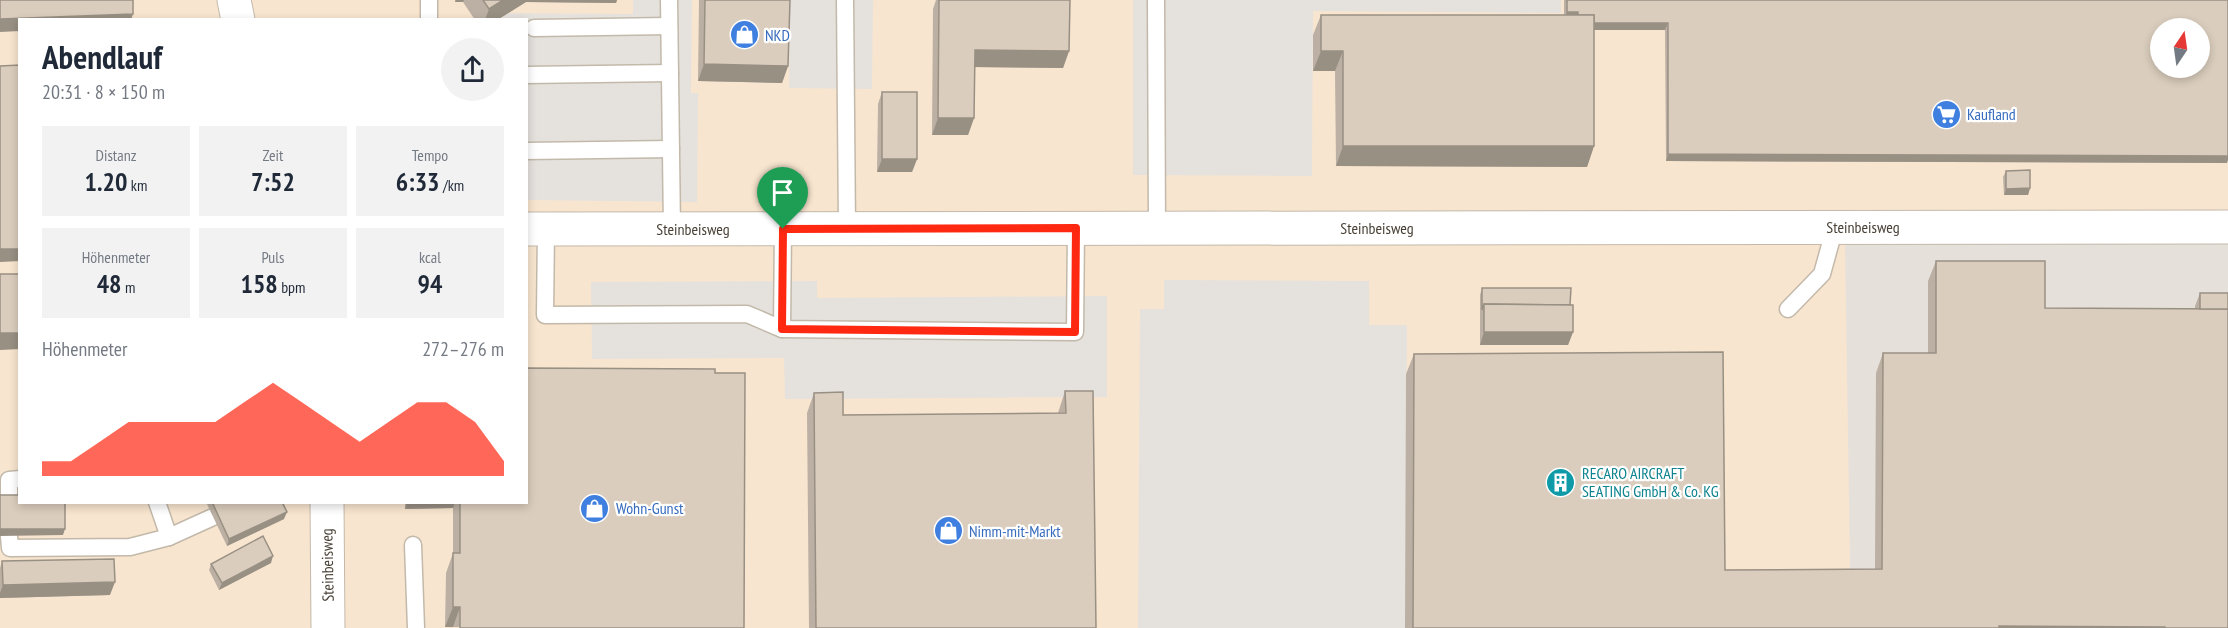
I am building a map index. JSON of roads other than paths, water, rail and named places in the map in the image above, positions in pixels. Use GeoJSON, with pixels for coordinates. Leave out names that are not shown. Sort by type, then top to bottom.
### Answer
{"type":"FeatureCollection","features":[{"type":"Feature","properties":{"kind":"street"},"geometry":{"type":"LineString","coordinates":[[234,0],[238,18]]}},
{"type":"Feature","properties":{"kind":"street","name":"Steinbeisweg"},"geometry":{"type":"LineString","coordinates":[[536,229],[2228,227]]}},
{"type":"Feature","properties":{"kind":"street","name":"Steinbeisweg"},"geometry":{"type":"LineString","coordinates":[[327,504],[328,628]]}},
{"type":"Feature","properties":{"kind":"lane"},"geometry":{"type":"LineString","coordinates":[[429,0],[429,18]]}},
{"type":"Feature","properties":{"kind":"lane"},"geometry":{"type":"LineString","coordinates":[[669,0],[672,229]]}},
{"type":"Feature","properties":{"kind":"lane"},"geometry":{"type":"LineString","coordinates":[[845,0],[847,228]]}},
{"type":"Feature","properties":{"kind":"lane"},"geometry":{"type":"LineString","coordinates":[[1156,0],[1157,230]]}},
{"type":"Feature","properties":{"kind":"lane"},"geometry":{"type":"LineString","coordinates":[[534,28],[669,26]]}},
{"type":"Feature","properties":{"kind":"lane"},"geometry":{"type":"LineString","coordinates":[[528,75],[670,73]]}},
{"type":"Feature","properties":{"kind":"lane"},"geometry":{"type":"LineString","coordinates":[[528,151],[671,149]]}},
{"type":"Feature","properties":{"kind":"lane"},"geometry":{"type":"LineString","coordinates":[[1788,309],[1822,274],[1835,227]]}},
{"type":"Feature","properties":{"kind":"lane"},"geometry":{"type":"LineString","coordinates":[[536,229],[545,315],[747,314],[782,329],[1075,332],[1076,228]]}},
{"type":"Feature","properties":{"kind":"lane"},"geometry":{"type":"LineString","coordinates":[[782,329],[783,229]]}},
{"type":"Feature","properties":{"kind":"lane"},"geometry":{"type":"LineString","coordinates":[[9,502],[9,480],[18,479]]}},
{"type":"Feature","properties":{"kind":"lane"},"geometry":{"type":"LineString","coordinates":[[158,504],[168,537]]}},
{"type":"Feature","properties":{"kind":"lane"},"geometry":{"type":"LineString","coordinates":[[9,536],[10,548],[30,542],[130,547],[168,537],[213,516]]}},
{"type":"Feature","properties":{"kind":"lane"},"geometry":{"type":"LineString","coordinates":[[412,545],[416,628]]}},
{"type":"Feature","properties":{"kind":"place","name":"NKD"},"geometry":{"type":"Point","coordinates":[744,35]}},
{"type":"Feature","properties":{"kind":"place","name":"Kaufland"},"geometry":{"type":"Point","coordinates":[1946,114]}},
{"type":"Feature","properties":{"kind":"place","name":"RECARO AIRCRAFT SEATING GmbH & Co. KG"},"geometry":{"type":"Point","coordinates":[1561,482]}},
{"type":"Feature","properties":{"kind":"place","name":"Wohn-Gunst"},"geometry":{"type":"Point","coordinates":[595,508]}},
{"type":"Feature","properties":{"kind":"place","name":"Nimm-mit-Markt"},"geometry":{"type":"Point","coordinates":[948,531]}}]}
